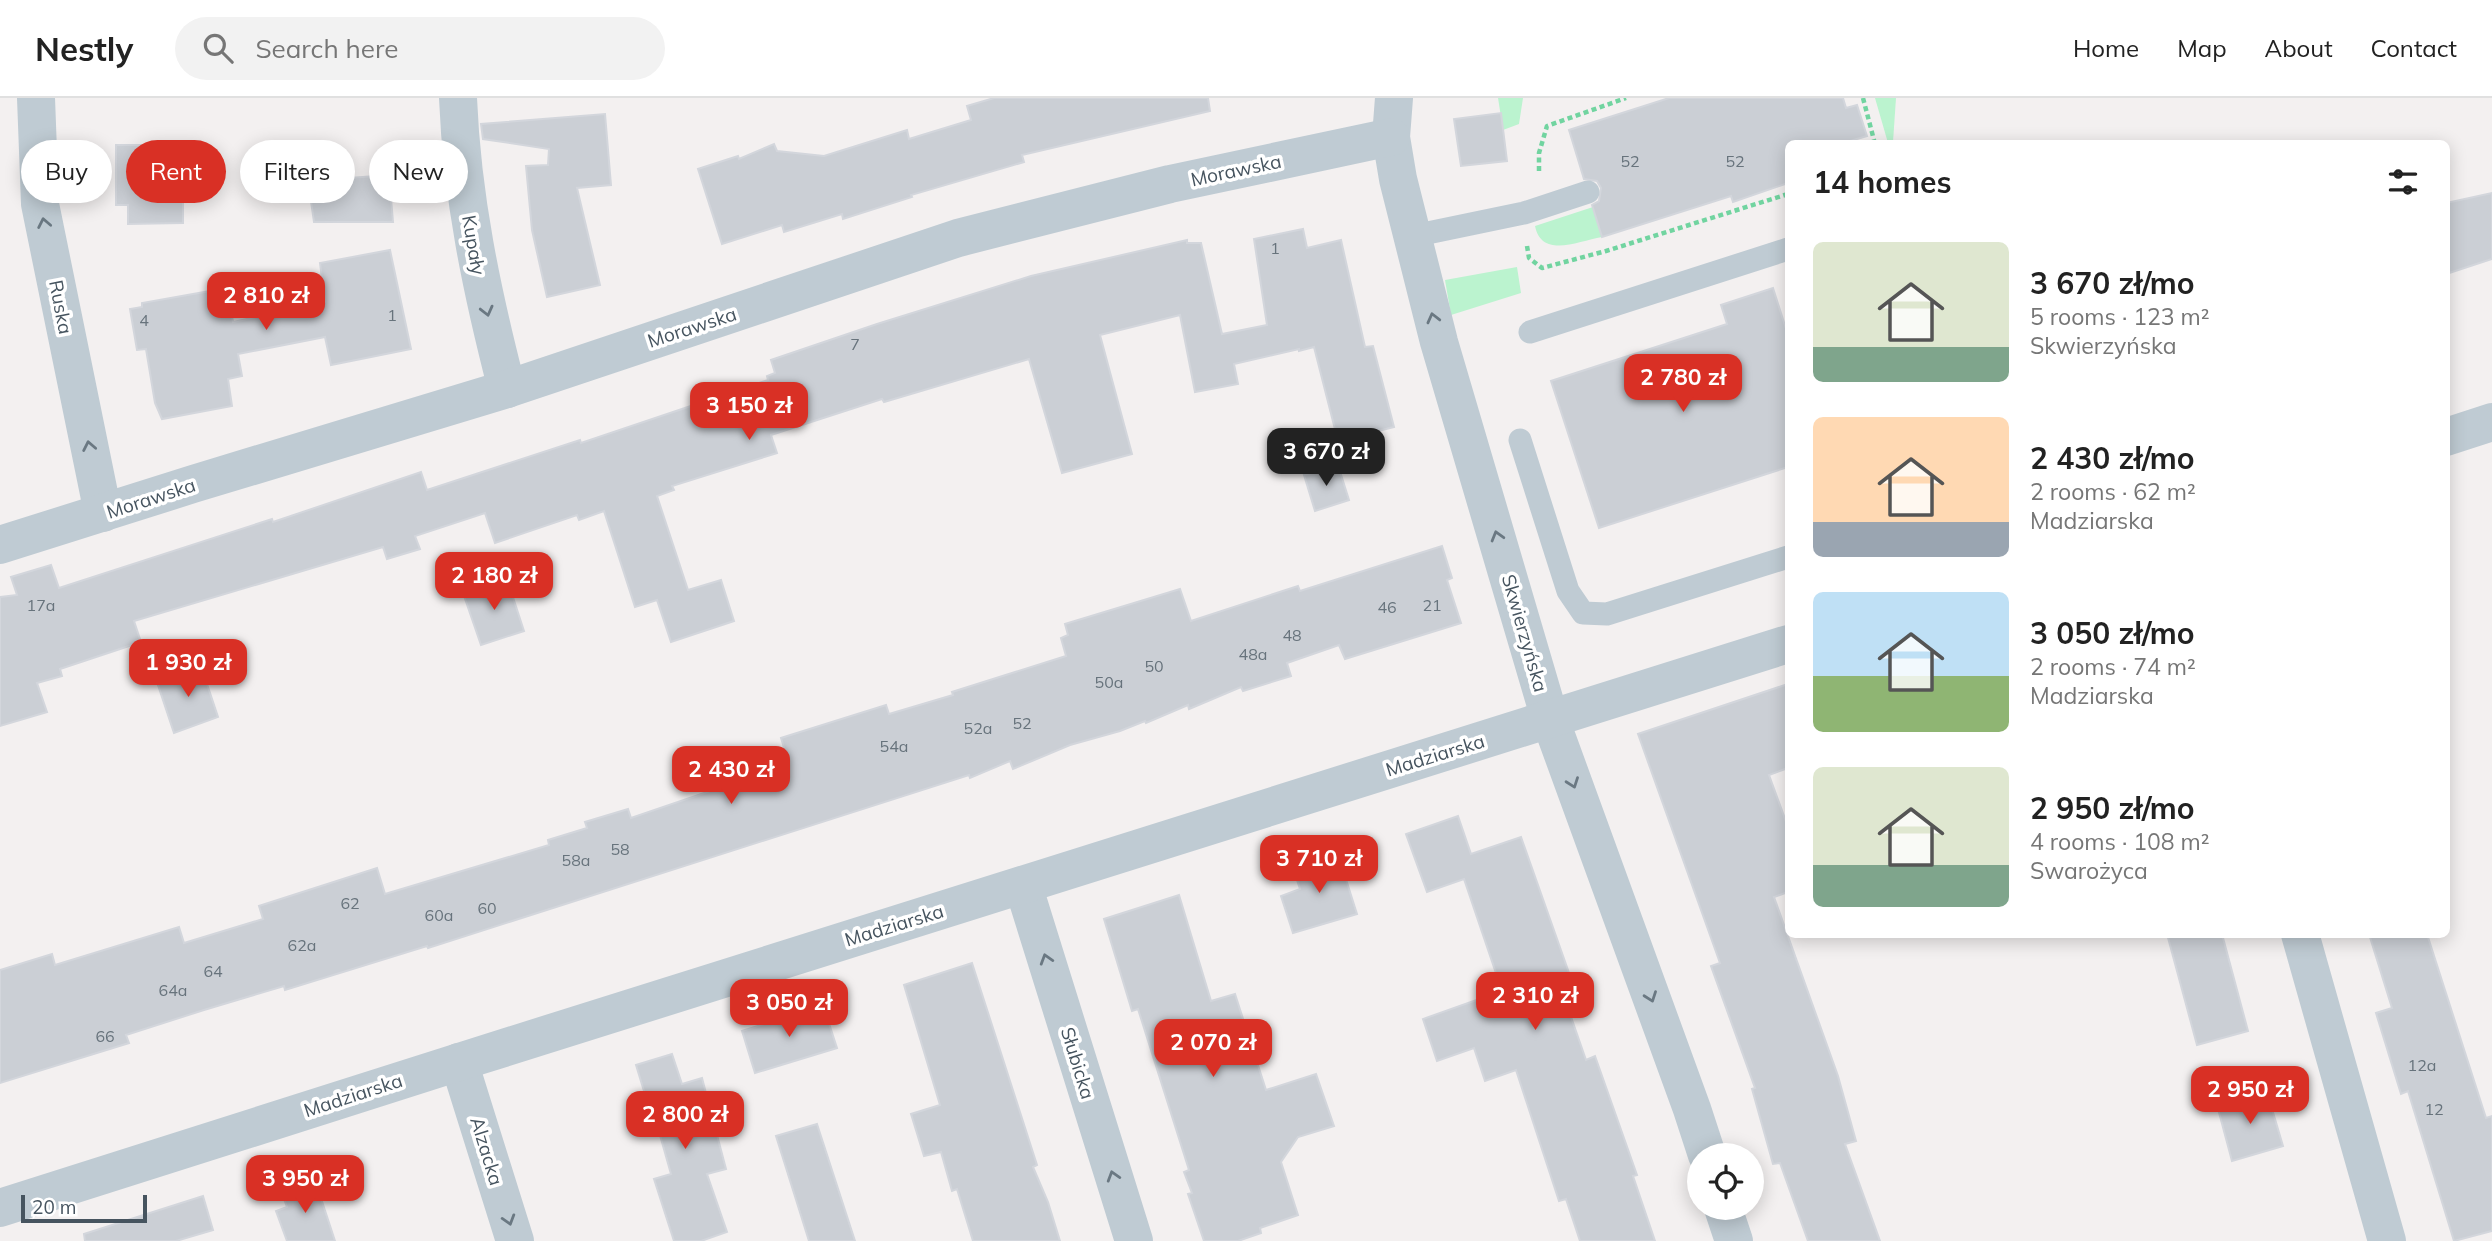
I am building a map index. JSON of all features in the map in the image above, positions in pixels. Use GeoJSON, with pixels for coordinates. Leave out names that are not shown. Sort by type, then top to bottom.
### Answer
{"type":"FeatureCollection","features":[{"type":"Feature","properties":{"kind":"street","name":"Ruska"},"geometry":{"type":"LineString","coordinates":[[36,98],[40,204],[103,513]]}},
{"type":"Feature","properties":{"kind":"street","name":"Kupały"},"geometry":{"type":"LineString","coordinates":[[458,98],[467,210],[484,300],[507,389]]}},
{"type":"Feature","properties":{"kind":"street","name":"Skwierzyńska"},"geometry":{"type":"LineString","coordinates":[[1394,98],[1391,137],[1398,179],[1439,342],[1550,719],[1703,1143]]}},
{"type":"Feature","properties":{"kind":"street","name":"Morawska"},"geometry":{"type":"LineString","coordinates":[[0,545],[507,389],[958,238],[1170,184],[1391,137]]}},
{"type":"Feature","properties":{"kind":"street"},"geometry":{"type":"LineString","coordinates":[[2450,436],[2492,422]]}},
{"type":"Feature","properties":{"kind":"street","name":"Madziarska"},"geometry":{"type":"LineString","coordinates":[[0,1208],[1785,645]]}},
{"type":"Feature","properties":{"kind":"street","name":"Słubicka"},"geometry":{"type":"LineString","coordinates":[[1023,885],[1134,1241]]}},
{"type":"Feature","properties":{"kind":"street"},"geometry":{"type":"LineString","coordinates":[[2301,938],[2387,1241]]}},
{"type":"Feature","properties":{"kind":"street","name":"Alzacka"},"geometry":{"type":"LineString","coordinates":[[459,1062],[515,1241]]}},
{"type":"Feature","properties":{"kind":"street"},"geometry":{"type":"LineString","coordinates":[[1727,1220],[1734,1241]]}},
{"type":"Feature","properties":{"kind":"lane"},"geometry":{"type":"LineString","coordinates":[[1413,236],[1524,213],[1588,192]]}},
{"type":"Feature","properties":{"kind":"lane"},"geometry":{"type":"LineString","coordinates":[[1530,332],[1785,250]]}},
{"type":"Feature","properties":{"kind":"lane"},"geometry":{"type":"LineString","coordinates":[[1520,440],[1568,591],[1583,613],[1607,614],[1785,558]]}},
{"type":"Feature","properties":{"kind":"path"},"geometry":{"type":"LineString","coordinates":[[1539,172],[1539,153],[1547,126],[1626,98]]}},
{"type":"Feature","properties":{"kind":"path"},"geometry":{"type":"LineString","coordinates":[[1863,98],[1874,140]]}},
{"type":"Feature","properties":{"kind":"path"},"geometry":{"type":"LineString","coordinates":[[1522,236],[1529,258],[1542,268],[1606,251],[1785,195]]}},
{"type":"Feature","properties":{"kind":"green space"},"geometry":{"type":"Polygon","coordinates":[[[1498,98],[1523,98],[1519,124],[1503,130],[1498,98]]]}},
{"type":"Feature","properties":{"kind":"green space"},"geometry":{"type":"Polygon","coordinates":[[[1875,98],[1896,98],[1893,140],[1887,140],[1875,98]]]}},
{"type":"Feature","properties":{"kind":"green space"},"geometry":{"type":"Polygon","coordinates":[[[1593,207],[1602,237],[1553,245],[1539,236],[1535,226],[1593,207]]]}},
{"type":"Feature","properties":{"kind":"green space"},"geometry":{"type":"Polygon","coordinates":[[[1517,267],[1521,293],[1451,315],[1445,280],[1517,267]]]}},
{"type":"Feature","properties":{"kind":"building"},"geometry":{"type":"Polygon","coordinates":[[[994,98],[1208,98],[1210,111],[1022,155],[1024,162],[911,195],[912,197],[843,219],[842,214],[784,232],[782,225],[722,244],[698,169],[738,156],[739,159],[774,144],[777,151],[824,156],[907,130],[909,139],[971,120],[967,106],[994,98]]]}},
{"type":"Feature","properties":{"kind":"building"},"geometry":{"type":"Polygon","coordinates":[[[1669,98],[1843,98],[1846,108],[1857,105],[1867,136],[1854,140],[1785,140],[1785,184],[1733,202],[1731,196],[1602,237],[1592,205],[1599,201],[1601,188],[1597,181],[1584,179],[1569,130],[1669,98]]]}},
{"type":"Feature","properties":{"kind":"building"},"geometry":{"type":"Polygon","coordinates":[[[1501,113],[1507,161],[1461,166],[1454,119],[1501,113]]]}},
{"type":"Feature","properties":{"kind":"building"},"geometry":{"type":"Polygon","coordinates":[[[605,114],[611,185],[577,188],[600,285],[547,297],[532,230],[526,166],[548,165],[549,149],[483,139],[481,124],[605,114]]]}},
{"type":"Feature","properties":{"kind":"building"},"geometry":{"type":"Polygon","coordinates":[[[116,145],[126,145],[126,203],[183,203],[183,223],[128,224],[128,205],[116,205],[116,145]]]}},
{"type":"Feature","properties":{"kind":"building"},"geometry":{"type":"Polygon","coordinates":[[[369,176],[369,203],[391,203],[393,222],[314,222],[311,203],[355,203],[355,178],[369,176]]]}},
{"type":"Feature","properties":{"kind":"building"},"geometry":{"type":"Polygon","coordinates":[[[2492,193],[2492,259],[2450,273],[2450,202],[2492,193]]]}},
{"type":"Feature","properties":{"kind":"building"},"geometry":{"type":"Polygon","coordinates":[[[1303,229],[1307,248],[1341,240],[1365,347],[1373,346],[1394,427],[1338,441],[1314,347],[1234,364],[1238,384],[1195,392],[1180,315],[1100,335],[1132,454],[1062,473],[1029,359],[884,402],[882,399],[771,435],[777,453],[672,486],[674,490],[657,496],[688,590],[721,580],[734,621],[671,642],[657,600],[635,607],[604,511],[579,520],[577,515],[495,543],[485,513],[415,536],[420,549],[387,559],[383,547],[134,621],[141,642],[60,669],[62,676],[37,683],[47,712],[0,726],[0,597],[17,595],[11,577],[51,565],[59,588],[272,519],[273,522],[421,472],[427,490],[580,440],[581,443],[768,380],[767,376],[775,373],[771,360],[877,324],[1031,276],[1187,240],[1187,243],[1201,243],[1222,334],[1267,325],[1254,239],[1303,229]]]}},
{"type":"Feature","properties":{"kind":"building"},"geometry":{"type":"Polygon","coordinates":[[[390,250],[411,349],[331,365],[325,337],[238,354],[242,376],[228,379],[232,406],[162,419],[155,403],[146,349],[137,350],[130,309],[142,307],[142,303],[227,288],[233,322],[325,302],[320,263],[390,250]]]}},
{"type":"Feature","properties":{"kind":"building"},"geometry":{"type":"Polygon","coordinates":[[[1773,288],[1785,326],[1785,468],[1599,528],[1551,381],[1727,324],[1721,305],[1773,288]]]}},
{"type":"Feature","properties":{"kind":"building"},"geometry":{"type":"Polygon","coordinates":[[[1338,465],[1349,500],[1315,511],[1304,475],[1338,465]]]}},
{"type":"Feature","properties":{"kind":"building"},"geometry":{"type":"Polygon","coordinates":[[[1442,546],[1452,578],[1447,580],[1461,623],[1345,659],[1339,645],[1287,663],[1291,676],[1243,691],[1241,687],[1189,709],[1188,705],[1146,723],[1145,721],[1070,745],[1013,769],[1010,761],[970,778],[969,775],[428,948],[427,946],[285,990],[284,986],[204,1010],[126,1035],[129,1043],[0,1083],[0,970],[52,954],[55,965],[179,927],[184,943],[263,919],[259,906],[377,868],[385,894],[549,845],[548,840],[587,828],[585,822],[628,809],[631,818],[789,764],[781,738],[886,705],[889,714],[1066,656],[1061,638],[1068,635],[1065,624],[1180,589],[1191,621],[1298,586],[1300,591],[1442,546]]]}},
{"type":"Feature","properties":{"kind":"building"},"geometry":{"type":"Polygon","coordinates":[[[507,579],[524,631],[481,645],[463,593],[507,579]]]}},
{"type":"Feature","properties":{"kind":"building"},"geometry":{"type":"Polygon","coordinates":[[[201,666],[218,717],[174,733],[157,682],[201,666]]]}},
{"type":"Feature","properties":{"kind":"building"},"geometry":{"type":"Polygon","coordinates":[[[1785,685],[1785,769],[1769,775],[1785,819],[1785,893],[1774,897],[1785,928],[1785,938],[1789,938],[1838,1076],[1856,1141],[1845,1144],[1880,1241],[1808,1241],[1780,1163],[1773,1164],[1752,1089],[1755,1088],[1711,966],[1720,963],[1638,734],[1785,685]]]}},
{"type":"Feature","properties":{"kind":"building"},"geometry":{"type":"Polygon","coordinates":[[[1458,816],[1471,854],[1521,837],[1574,987],[1562,991],[1586,1060],[1595,1056],[1637,1175],[1633,1176],[1655,1241],[1580,1241],[1566,1199],[1559,1201],[1516,1070],[1485,1081],[1474,1048],[1437,1061],[1423,1019],[1502,991],[1464,879],[1427,892],[1406,834],[1458,816]]]}},
{"type":"Feature","properties":{"kind":"building"},"geometry":{"type":"Polygon","coordinates":[[[1338,854],[1357,914],[1293,933],[1281,896],[1300,889],[1293,868],[1338,854]]]}},
{"type":"Feature","properties":{"kind":"building"},"geometry":{"type":"Polygon","coordinates":[[[1179,895],[1211,1001],[1235,994],[1266,1090],[1316,1074],[1334,1126],[1298,1137],[1281,1162],[1298,1215],[1260,1228],[1261,1233],[1238,1241],[1204,1241],[1188,1194],[1192,1193],[1184,1172],[1189,1170],[1138,1009],[1132,1011],[1104,919],[1179,895]]]}},
{"type":"Feature","properties":{"kind":"building"},"geometry":{"type":"Polygon","coordinates":[[[2168,938],[2223,938],[2248,1031],[2197,1045],[2168,938]]]}},
{"type":"Feature","properties":{"kind":"building"},"geometry":{"type":"Polygon","coordinates":[[[2370,938],[2428,938],[2486,1118],[2492,1116],[2492,1231],[2454,1241],[2408,1091],[2401,1094],[2376,1013],[2392,1008],[2370,938]]]}},
{"type":"Feature","properties":{"kind":"building"},"geometry":{"type":"Polygon","coordinates":[[[972,963],[1037,1165],[1033,1167],[1060,1241],[973,1241],[957,1189],[952,1191],[941,1152],[924,1156],[911,1114],[940,1105],[904,985],[972,963]]]}},
{"type":"Feature","properties":{"kind":"building"},"geometry":{"type":"Polygon","coordinates":[[[823,1005],[837,1048],[755,1073],[742,1031],[823,1005]]]}},
{"type":"Feature","properties":{"kind":"building"},"geometry":{"type":"Polygon","coordinates":[[[672,1054],[682,1084],[702,1078],[726,1169],[707,1174],[727,1232],[701,1241],[674,1241],[654,1179],[671,1174],[650,1100],[647,1101],[636,1065],[672,1054]]]}},
{"type":"Feature","properties":{"kind":"building"},"geometry":{"type":"Polygon","coordinates":[[[2267,1092],[2283,1146],[2232,1161],[2217,1105],[2267,1092]]]}},
{"type":"Feature","properties":{"kind":"building"},"geometry":{"type":"Polygon","coordinates":[[[817,1124],[855,1241],[809,1241],[776,1136],[817,1124]]]}},
{"type":"Feature","properties":{"kind":"building"},"geometry":{"type":"Polygon","coordinates":[[[315,1180],[335,1241],[287,1241],[276,1211],[287,1207],[281,1191],[315,1180]]]}},
{"type":"Feature","properties":{"kind":"building"},"geometry":{"type":"Polygon","coordinates":[[[203,1196],[213,1230],[176,1241],[85,1241],[84,1234],[203,1196]]]}}]}
